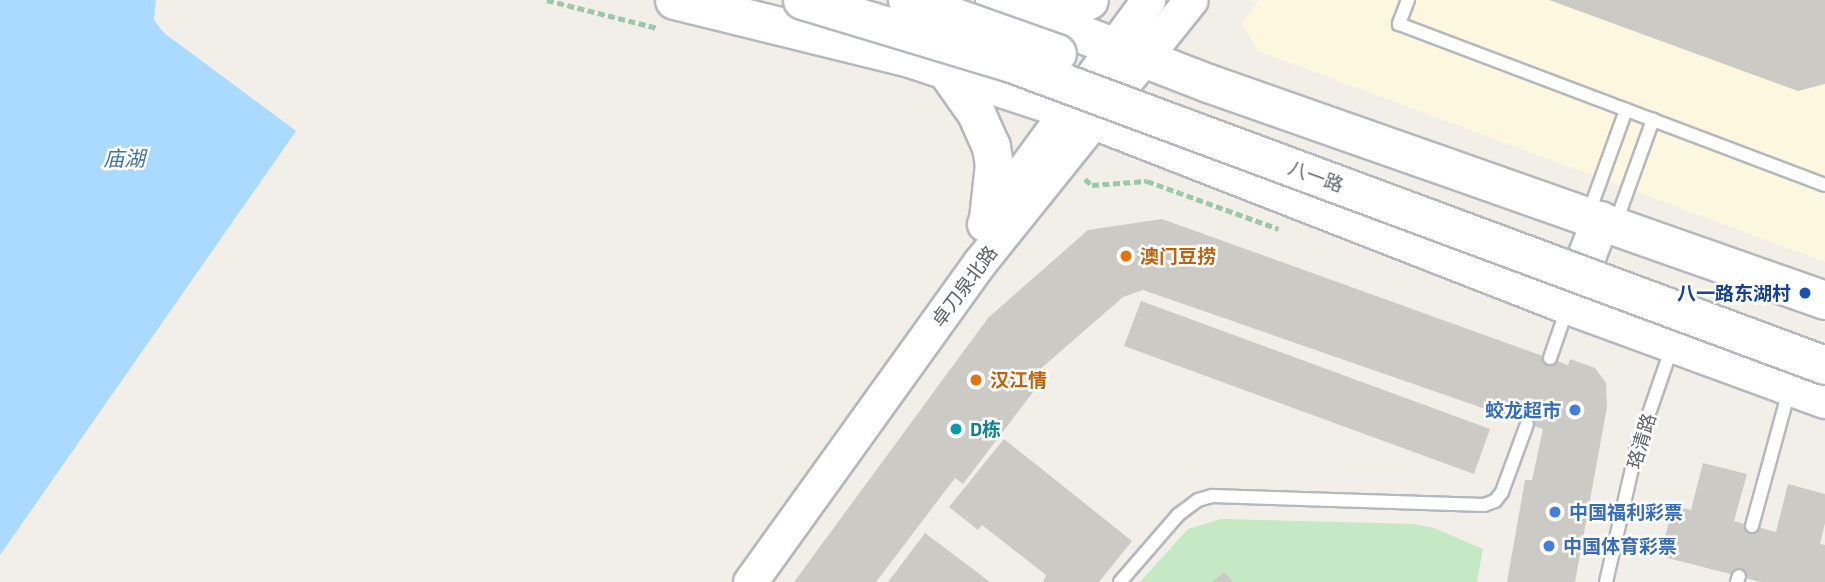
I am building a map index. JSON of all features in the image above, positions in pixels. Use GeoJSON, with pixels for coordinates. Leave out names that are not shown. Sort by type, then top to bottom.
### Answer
{"type":"FeatureCollection","features":[{"type":"Feature","properties":{"kind":"main road","name":"八一路"},"geometry":{"type":"LineString","coordinates":[[674,0],[906,57],[1082,115],[1568,305],[1825,399]]}},
{"type":"Feature","properties":{"kind":"main road","name":"八一路"},"geometry":{"type":"LineString","coordinates":[[802,0],[1011,63],[1825,365]]}},
{"type":"Feature","properties":{"kind":"main road","name":"八一路"},"geometry":{"type":"LineString","coordinates":[[907,0],[1825,340]]}},
{"type":"Feature","properties":{"kind":"main road"},"geometry":{"type":"LineString","coordinates":[[1000,2],[1061,4],[1089,0]]}},
{"type":"Feature","properties":{"kind":"main road"},"geometry":{"type":"LineString","coordinates":[[1000,2],[1128,53],[1825,300]]}},
{"type":"Feature","properties":{"kind":"main road"},"geometry":{"type":"LineString","coordinates":[[945,69],[976,113],[991,146],[994,164],[988,218]]}},
{"type":"Feature","properties":{"kind":"main road"},"geometry":{"type":"LineString","coordinates":[[1568,305],[1601,221]]}},
{"type":"Feature","properties":{"kind":"street","name":"卓刀泉北路"},"geometry":{"type":"LineString","coordinates":[[1128,53],[1148,0]]}},
{"type":"Feature","properties":{"kind":"street","name":"卓刀泉北路"},"geometry":{"type":"LineString","coordinates":[[750,582],[1128,53],[1191,0]]}},
{"type":"Feature","properties":{"kind":"street","name":"卓刀泉北路"},"geometry":{"type":"LineString","coordinates":[[733,582],[988,218],[1082,115]]}},
{"type":"Feature","properties":{"kind":"lane"},"geometry":{"type":"LineString","coordinates":[[1408,0],[1399,24],[1825,186]]}},
{"type":"Feature","properties":{"kind":"lane"},"geometry":{"type":"LineString","coordinates":[[1601,221],[1626,110]]}},
{"type":"Feature","properties":{"kind":"lane"},"geometry":{"type":"LineString","coordinates":[[1601,221],[1653,120]]}},
{"type":"Feature","properties":{"kind":"lane"},"geometry":{"type":"LineString","coordinates":[[1550,358],[1568,305]]}},
{"type":"Feature","properties":{"kind":"lane","name":"珞清路"},"geometry":{"type":"LineString","coordinates":[[1606,582],[1636,451],[1673,344]]}},
{"type":"Feature","properties":{"kind":"lane"},"geometry":{"type":"LineString","coordinates":[[1752,526],[1791,386]]}},
{"type":"Feature","properties":{"kind":"lane"},"geometry":{"type":"LineString","coordinates":[[1120,582],[1178,515],[1198,500],[1212,496],[1484,505],[1495,501],[1502,492],[1527,424]]}},
{"type":"Feature","properties":{"kind":"shaded area"},"geometry":{"type":"Polygon","coordinates":[[[1259,0],[1825,0],[1825,262],[1258,51],[1242,23],[1259,0]]]}},
{"type":"Feature","properties":{"kind":"green space"},"geometry":{"type":"Polygon","coordinates":[[[1221,519],[1414,524],[1434,528],[1483,549],[1477,582],[1140,582],[1188,529],[1221,519]]]}},
{"type":"Feature","properties":{"kind":"water","name":"庙湖"},"geometry":{"type":"Polygon","coordinates":[[[0,0],[156,0],[154,20],[164,33],[296,131],[0,555],[0,0]]]}},
{"type":"Feature","properties":{"kind":"building"},"geometry":{"type":"Polygon","coordinates":[[[1549,0],[1825,0],[1825,84],[1798,91],[1549,0]]]}},
{"type":"Feature","properties":{"kind":"building"},"geometry":{"type":"Polygon","coordinates":[[[1162,219],[1568,365],[1570,359],[1595,368],[1606,383],[1607,407],[1575,582],[1507,582],[1525,480],[1532,480],[1543,429],[1143,290],[1123,297],[1037,372],[1043,379],[963,484],[955,478],[876,582],[794,582],[988,318],[1088,230],[1162,219]]]}},
{"type":"Feature","properties":{"kind":"building"},"geometry":{"type":"Polygon","coordinates":[[[1141,301],[1490,429],[1474,474],[1124,346],[1141,301]]]}},
{"type":"Feature","properties":{"kind":"building"},"geometry":{"type":"Polygon","coordinates":[[[1004,439],[1132,541],[1099,582],[1043,582],[1046,575],[982,525],[978,530],[949,507],[1004,439]]]}},
{"type":"Feature","properties":{"kind":"building"},"geometry":{"type":"Polygon","coordinates":[[[1703,463],[1747,474],[1734,521],[1776,532],[1788,484],[1825,494],[1825,523],[1820,544],[1825,545],[1825,582],[1761,582],[1660,556],[1673,506],[1691,510],[1703,463]]]}},
{"type":"Feature","properties":{"kind":"building"},"geometry":{"type":"Polygon","coordinates":[[[925,533],[990,582],[888,582],[925,533]]]}},
{"type":"Feature","properties":{"kind":"building"},"geometry":{"type":"Polygon","coordinates":[[[1224,572],[1233,582],[1212,582],[1224,572]]]}},
{"type":"Feature","properties":{"kind":"place","name":"澳门豆捞"},"geometry":{"type":"Point","coordinates":[1126,256]}},
{"type":"Feature","properties":{"kind":"place","name":"八一路东湖村"},"geometry":{"type":"Point","coordinates":[1805,293]}},
{"type":"Feature","properties":{"kind":"place","name":"汉江情"},"geometry":{"type":"Point","coordinates":[976,380]}},
{"type":"Feature","properties":{"kind":"place","name":"蛟龙超市"},"geometry":{"type":"Point","coordinates":[1575,410]}},
{"type":"Feature","properties":{"kind":"place","name":"D栋"},"geometry":{"type":"Point","coordinates":[956,429]}},
{"type":"Feature","properties":{"kind":"place","name":"中国福利彩票"},"geometry":{"type":"Point","coordinates":[1555,512]}},
{"type":"Feature","properties":{"kind":"place","name":"中国体育彩票"},"geometry":{"type":"Point","coordinates":[1549,546]}}]}
